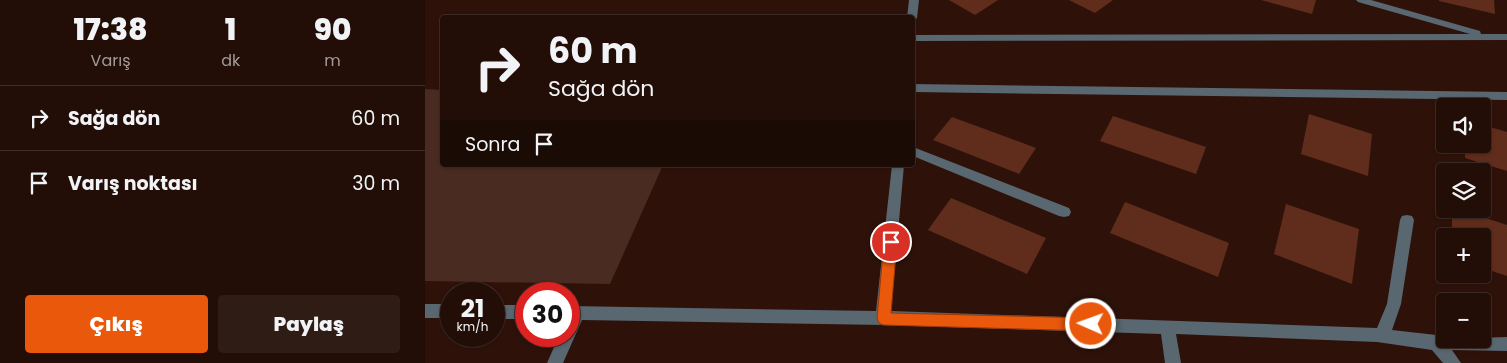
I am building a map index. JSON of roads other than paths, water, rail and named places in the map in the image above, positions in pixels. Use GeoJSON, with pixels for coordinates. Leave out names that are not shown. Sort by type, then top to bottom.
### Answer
{"type":"FeatureCollection","features":[{"type":"Feature","properties":{"kind":"street"},"geometry":{"type":"LineString","coordinates":[[912,15],[914,0]]}},
{"type":"Feature","properties":{"kind":"street"},"geometry":{"type":"LineString","coordinates":[[1361,0],[1489,37]]}},
{"type":"Feature","properties":{"kind":"street"},"geometry":{"type":"LineString","coordinates":[[915,38],[1507,37]]}},
{"type":"Feature","properties":{"kind":"street"},"geometry":{"type":"LineString","coordinates":[[915,88],[1507,96]]}},
{"type":"Feature","properties":{"kind":"street"},"geometry":{"type":"LineString","coordinates":[[915,153],[1064,212]]}},
{"type":"Feature","properties":{"kind":"street"},"geometry":{"type":"LineString","coordinates":[[883,318],[898,167]]}},
{"type":"Feature","properties":{"kind":"street"},"geometry":{"type":"LineString","coordinates":[[1382,336],[1394,304],[1407,220]]}},
{"type":"Feature","properties":{"kind":"street"},"geometry":{"type":"LineString","coordinates":[[425,311],[440,311]]}},
{"type":"Feature","properties":{"kind":"street"},"geometry":{"type":"LineString","coordinates":[[580,313],[883,318],[1167,326],[1382,336],[1435,343],[1507,344]]}},
{"type":"Feature","properties":{"kind":"street"},"geometry":{"type":"LineString","coordinates":[[1167,326],[1173,363]]}},
{"type":"Feature","properties":{"kind":"street"},"geometry":{"type":"LineString","coordinates":[[1435,343],[1453,363]]}},
{"type":"Feature","properties":{"kind":"street"},"geometry":{"type":"LineString","coordinates":[[555,363],[562,347]]}}]}
